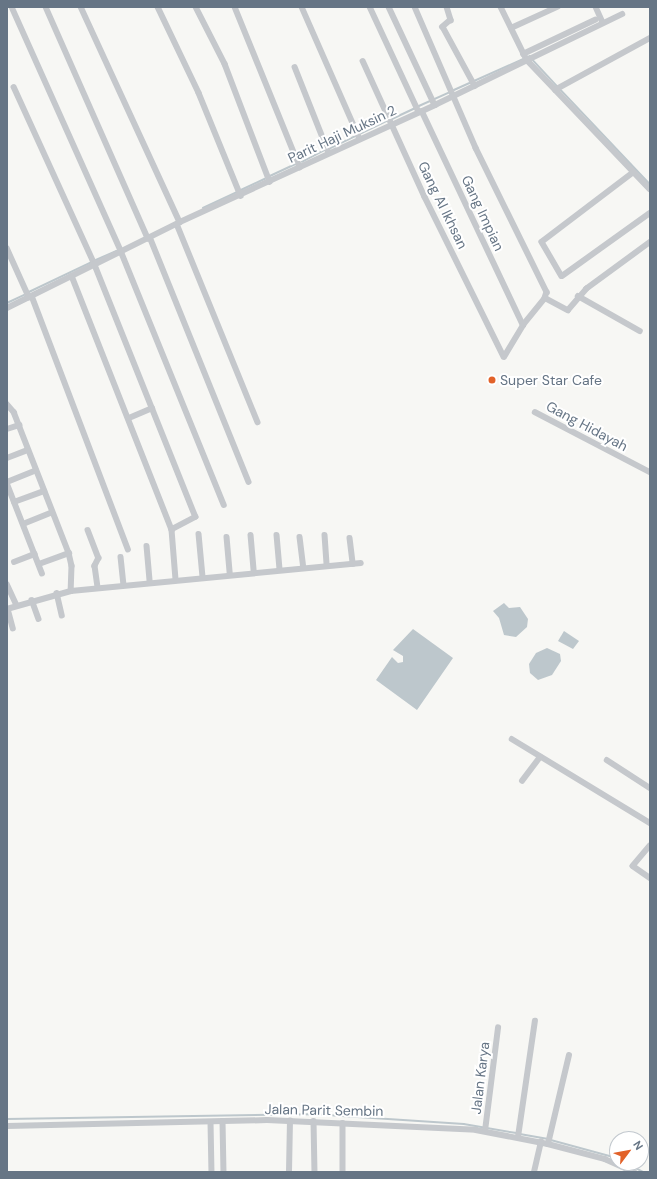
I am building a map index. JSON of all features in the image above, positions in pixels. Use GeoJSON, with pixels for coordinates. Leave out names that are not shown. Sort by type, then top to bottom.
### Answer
{"type":"FeatureCollection","features":[{"type":"Feature","properties":{"kind":"street"},"geometry":{"type":"LineString","coordinates":[[12,7],[121,252],[224,505]]}},
{"type":"Feature","properties":{"kind":"street"},"geometry":{"type":"LineString","coordinates":[[46,7],[149,237],[249,482]]}},
{"type":"Feature","properties":{"kind":"street"},"geometry":{"type":"LineString","coordinates":[[81,7],[178,223],[201,289],[258,422]]}},
{"type":"Feature","properties":{"kind":"street"},"geometry":{"type":"LineString","coordinates":[[158,7],[199,93],[241,196]]}},
{"type":"Feature","properties":{"kind":"street"},"geometry":{"type":"LineString","coordinates":[[196,7],[225,64],[270,182]]}},
{"type":"Feature","properties":{"kind":"street"},"geometry":{"type":"LineString","coordinates":[[235,7],[300,167]]}},
{"type":"Feature","properties":{"kind":"street"},"geometry":{"type":"LineString","coordinates":[[302,7],[359,136]]}},
{"type":"Feature","properties":{"kind":"street","name":"Gang Impian"},"geometry":{"type":"LineString","coordinates":[[370,7],[523,325]]}},
{"type":"Feature","properties":{"kind":"street"},"geometry":{"type":"LineString","coordinates":[[389,7],[435,105]]}},
{"type":"Feature","properties":{"kind":"street"},"geometry":{"type":"LineString","coordinates":[[447,7],[451,20],[443,27],[475,84]]}},
{"type":"Feature","properties":{"kind":"street"},"geometry":{"type":"LineString","coordinates":[[501,7],[527,60],[650,189]]}},
{"type":"Feature","properties":{"kind":"street"},"geometry":{"type":"LineString","coordinates":[[511,28],[557,7]]}},
{"type":"Feature","properties":{"kind":"street"},"geometry":{"type":"LineString","coordinates":[[596,7],[603,23]]}},
{"type":"Feature","properties":{"kind":"street"},"geometry":{"type":"LineString","coordinates":[[416,8],[491,182],[547,292],[545,298],[523,325]]}},
{"type":"Feature","properties":{"kind":"street","name":"Parit Haji Muksin 2"},"geometry":{"type":"LineString","coordinates":[[7,308],[178,223],[270,182],[329,153],[359,136],[421,112],[455,96],[475,84],[622,14]]}},
{"type":"Feature","properties":{"kind":"street"},"geometry":{"type":"LineString","coordinates":[[523,54],[595,20]]}},
{"type":"Feature","properties":{"kind":"street"},"geometry":{"type":"LineString","coordinates":[[555,90],[650,38]]}},
{"type":"Feature","properties":{"kind":"street","name":"Gang Al Ikhsan"},"geometry":{"type":"LineString","coordinates":[[363,61],[391,124],[504,357],[523,325]]}},
{"type":"Feature","properties":{"kind":"street"},"geometry":{"type":"LineString","coordinates":[[295,67],[329,153]]}},
{"type":"Feature","properties":{"kind":"street"},"geometry":{"type":"LineString","coordinates":[[14,87],[95,265],[196,517],[172,530]]}},
{"type":"Feature","properties":{"kind":"street"},"geometry":{"type":"LineString","coordinates":[[633,172],[542,242],[562,276],[650,213]]}},
{"type":"Feature","properties":{"kind":"street"},"geometry":{"type":"LineString","coordinates":[[545,298],[567,310],[578,296],[650,242]]}},
{"type":"Feature","properties":{"kind":"street"},"geometry":{"type":"LineString","coordinates":[[7,248],[31,296],[128,549]]}},
{"type":"Feature","properties":{"kind":"street"},"geometry":{"type":"LineString","coordinates":[[72,276],[172,530],[176,580]]}},
{"type":"Feature","properties":{"kind":"street"},"geometry":{"type":"LineString","coordinates":[[578,296],[640,332]]}},
{"type":"Feature","properties":{"kind":"street"},"geometry":{"type":"LineString","coordinates":[[7,404],[19,425],[69,553],[72,566],[72,591]]}},
{"type":"Feature","properties":{"kind":"street"},"geometry":{"type":"LineString","coordinates":[[129,418],[152,408]]}},
{"type":"Feature","properties":{"kind":"street","name":"Gang Hidayah"},"geometry":{"type":"LineString","coordinates":[[535,412],[650,472]]}},
{"type":"Feature","properties":{"kind":"street"},"geometry":{"type":"LineString","coordinates":[[7,430],[19,425]]}},
{"type":"Feature","properties":{"kind":"street"},"geometry":{"type":"LineString","coordinates":[[7,458],[28,450]]}},
{"type":"Feature","properties":{"kind":"street"},"geometry":{"type":"LineString","coordinates":[[36,470],[7,482],[42,573]]}},
{"type":"Feature","properties":{"kind":"street"},"geometry":{"type":"LineString","coordinates":[[14,502],[44,491]]}},
{"type":"Feature","properties":{"kind":"street"},"geometry":{"type":"LineString","coordinates":[[23,524],[52,512]]}},
{"type":"Feature","properties":{"kind":"street"},"geometry":{"type":"LineString","coordinates":[[88,530],[99,558],[95,566],[98,588]]}},
{"type":"Feature","properties":{"kind":"street"},"geometry":{"type":"LineString","coordinates":[[199,534],[203,577]]}},
{"type":"Feature","properties":{"kind":"street"},"geometry":{"type":"LineString","coordinates":[[251,535],[254,573]]}},
{"type":"Feature","properties":{"kind":"street"},"geometry":{"type":"LineString","coordinates":[[277,535],[280,570]]}},
{"type":"Feature","properties":{"kind":"street"},"geometry":{"type":"LineString","coordinates":[[325,535],[327,566]]}},
{"type":"Feature","properties":{"kind":"street"},"geometry":{"type":"LineString","coordinates":[[227,537],[230,574]]}},
{"type":"Feature","properties":{"kind":"street"},"geometry":{"type":"LineString","coordinates":[[300,537],[304,568]]}},
{"type":"Feature","properties":{"kind":"street"},"geometry":{"type":"LineString","coordinates":[[350,538],[353,564]]}},
{"type":"Feature","properties":{"kind":"street"},"geometry":{"type":"LineString","coordinates":[[147,546],[150,583]]}},
{"type":"Feature","properties":{"kind":"street"},"geometry":{"type":"LineString","coordinates":[[39,564],[69,553]]}},
{"type":"Feature","properties":{"kind":"street"},"geometry":{"type":"LineString","coordinates":[[14,562],[35,554]]}},
{"type":"Feature","properties":{"kind":"street"},"geometry":{"type":"LineString","coordinates":[[121,558],[124,585]]}},
{"type":"Feature","properties":{"kind":"street"},"geometry":{"type":"LineString","coordinates":[[14,628],[7,609],[58,593],[230,574],[361,563]]}},
{"type":"Feature","properties":{"kind":"street"},"geometry":{"type":"LineString","coordinates":[[7,584],[17,605]]}},
{"type":"Feature","properties":{"kind":"street"},"geometry":{"type":"LineString","coordinates":[[58,593],[62,615]]}},
{"type":"Feature","properties":{"kind":"street"},"geometry":{"type":"LineString","coordinates":[[32,600],[39,620]]}},
{"type":"Feature","properties":{"kind":"street"},"geometry":{"type":"LineString","coordinates":[[512,739],[650,823]]}},
{"type":"Feature","properties":{"kind":"street"},"geometry":{"type":"LineString","coordinates":[[522,782],[540,757]]}},
{"type":"Feature","properties":{"kind":"street"},"geometry":{"type":"LineString","coordinates":[[607,760],[650,788]]}},
{"type":"Feature","properties":{"kind":"street"},"geometry":{"type":"LineString","coordinates":[[650,846],[634,865],[650,878]]}},
{"type":"Feature","properties":{"kind":"street"},"geometry":{"type":"LineString","coordinates":[[518,1137],[535,1021]]}},
{"type":"Feature","properties":{"kind":"street","name":"Jalan Karya"},"geometry":{"type":"LineString","coordinates":[[485,1131],[498,1028]]}},
{"type":"Feature","properties":{"kind":"street"},"geometry":{"type":"LineString","coordinates":[[548,1144],[568,1055]]}},
{"type":"Feature","properties":{"kind":"street"},"geometry":{"type":"LineString","coordinates":[[223,1121],[224,1172]]}},
{"type":"Feature","properties":{"kind":"street"},"geometry":{"type":"LineString","coordinates":[[289,1172],[290,1121]]}},
{"type":"Feature","properties":{"kind":"street","name":"Jalan Parit Sembin"},"geometry":{"type":"LineString","coordinates":[[7,1126],[290,1121],[485,1131],[541,1142],[605,1160],[634,1172]]}},
{"type":"Feature","properties":{"kind":"street"},"geometry":{"type":"LineString","coordinates":[[212,1122],[212,1172]]}},
{"type":"Feature","properties":{"kind":"street"},"geometry":{"type":"LineString","coordinates":[[314,1122],[315,1172]]}},
{"type":"Feature","properties":{"kind":"street"},"geometry":{"type":"LineString","coordinates":[[343,1123],[343,1172]]}},
{"type":"Feature","properties":{"kind":"street"},"geometry":{"type":"LineString","coordinates":[[534,1172],[541,1142]]}},
{"type":"Feature","properties":{"kind":"shaded area"},"geometry":{"type":"Polygon","coordinates":[[[504,603],[509,608],[520,607],[528,619],[527,627],[516,637],[504,635],[499,618],[493,611],[504,603]]]}},
{"type":"Feature","properties":{"kind":"shaded area"},"geometry":{"type":"Polygon","coordinates":[[[413,629],[453,658],[417,710],[376,680],[392,657],[398,663],[403,662],[403,656],[393,650],[413,629]]]}},
{"type":"Feature","properties":{"kind":"shaded area"},"geometry":{"type":"Polygon","coordinates":[[[564,631],[579,641],[573,649],[558,641],[564,631]]]}},
{"type":"Feature","properties":{"kind":"shaded area"},"geometry":{"type":"Polygon","coordinates":[[[547,648],[560,654],[561,661],[552,675],[538,680],[530,673],[529,664],[536,653],[547,648]]]}},
{"type":"Feature","properties":{"kind":"waterway"},"geometry":{"type":"LineString","coordinates":[[454,90],[530,56]]}},
{"type":"Feature","properties":{"kind":"waterway"},"geometry":{"type":"LineString","coordinates":[[532,59],[558,87]]}},
{"type":"Feature","properties":{"kind":"waterway"},"geometry":{"type":"LineString","coordinates":[[561,90],[650,184]]}},
{"type":"Feature","properties":{"kind":"waterway"},"geometry":{"type":"LineString","coordinates":[[419,106],[450,92]]}},
{"type":"Feature","properties":{"kind":"waterway"},"geometry":{"type":"LineString","coordinates":[[392,119],[416,108]]}},
{"type":"Feature","properties":{"kind":"waterway"},"geometry":{"type":"LineString","coordinates":[[360,134],[387,121]]}},
{"type":"Feature","properties":{"kind":"waterway"},"geometry":{"type":"LineString","coordinates":[[329,149],[356,136]]}},
{"type":"Feature","properties":{"kind":"waterway"},"geometry":{"type":"LineString","coordinates":[[302,162],[325,150]]}},
{"type":"Feature","properties":{"kind":"waterway"},"geometry":{"type":"LineString","coordinates":[[270,176],[296,164]]}},
{"type":"Feature","properties":{"kind":"waterway"},"geometry":{"type":"LineString","coordinates":[[241,190],[265,179]]}},
{"type":"Feature","properties":{"kind":"waterway"},"geometry":{"type":"LineString","coordinates":[[203,208],[237,192]]}},
{"type":"Feature","properties":{"kind":"waterway"},"geometry":{"type":"LineString","coordinates":[[96,260],[116,251]]}},
{"type":"Feature","properties":{"kind":"waterway"},"geometry":{"type":"LineString","coordinates":[[29,292],[92,262]]}},
{"type":"Feature","properties":{"kind":"waterway"},"geometry":{"type":"LineString","coordinates":[[7,303],[26,294]]}},
{"type":"Feature","properties":{"kind":"waterway"},"geometry":{"type":"LineString","coordinates":[[7,1119],[312,1114],[464,1124],[516,1133]]}},
{"type":"Feature","properties":{"kind":"waterway"},"geometry":{"type":"LineString","coordinates":[[520,1134],[547,1139]]}},
{"type":"Feature","properties":{"kind":"waterway"},"geometry":{"type":"LineString","coordinates":[[551,1140],[609,1156]]}},
{"type":"Feature","properties":{"kind":"place","name":"Super Star Cafe"},"geometry":{"type":"Point","coordinates":[492,380]}}]}
